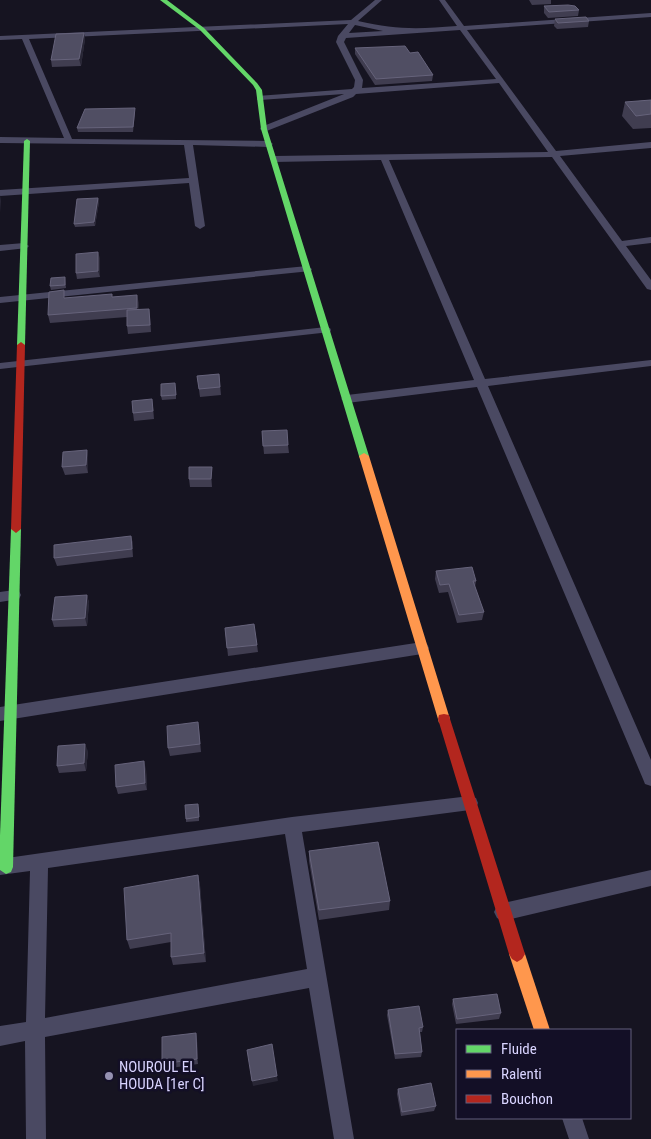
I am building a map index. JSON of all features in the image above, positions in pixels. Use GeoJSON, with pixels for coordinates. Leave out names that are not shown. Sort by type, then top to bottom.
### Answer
{"type":"FeatureCollection","features":[{"type":"Feature","properties":{"kind":"street"},"geometry":{"type":"LineString","coordinates":[[163,0],[202,29],[248,75],[258,90],[264,128],[503,912],[542,1029]]}},
{"type":"Feature","properties":{"kind":"street"},"geometry":{"type":"LineString","coordinates":[[264,128],[350,95],[358,88],[360,80],[340,42],[342,36],[353,22],[379,0]]}},
{"type":"Feature","properties":{"kind":"street"},"geometry":{"type":"LineString","coordinates":[[442,0],[651,287]]}},
{"type":"Feature","properties":{"kind":"street"},"geometry":{"type":"LineString","coordinates":[[342,36],[651,15]]}},
{"type":"Feature","properties":{"kind":"street"},"geometry":{"type":"LineString","coordinates":[[0,38],[353,22],[388,30],[413,31]]}},
{"type":"Feature","properties":{"kind":"street"},"geometry":{"type":"LineString","coordinates":[[25,37],[69,141]]}},
{"type":"Feature","properties":{"kind":"street"},"geometry":{"type":"LineString","coordinates":[[260,98],[501,81]]}},
{"type":"Feature","properties":{"kind":"street"},"geometry":{"type":"LineString","coordinates":[[0,140],[269,144]]}},
{"type":"Feature","properties":{"kind":"street"},"geometry":{"type":"LineString","coordinates":[[27,141],[20,364],[7,596],[3,867],[292,825],[470,803]]}},
{"type":"Feature","properties":{"kind":"street"},"geometry":{"type":"LineString","coordinates":[[188,143],[200,226]]}},
{"type":"Feature","properties":{"kind":"street"},"geometry":{"type":"LineString","coordinates":[[274,159],[554,154],[651,144]]}},
{"type":"Feature","properties":{"kind":"street"},"geometry":{"type":"LineString","coordinates":[[384,157],[651,779]]}},
{"type":"Feature","properties":{"kind":"street"},"geometry":{"type":"LineString","coordinates":[[0,194],[193,180]]}},
{"type":"Feature","properties":{"kind":"street"},"geometry":{"type":"LineString","coordinates":[[620,244],[651,240]]}},
{"type":"Feature","properties":{"kind":"street"},"geometry":{"type":"LineString","coordinates":[[0,248],[24,246]]}},
{"type":"Feature","properties":{"kind":"street"},"geometry":{"type":"LineString","coordinates":[[0,300],[307,269]]}},
{"type":"Feature","properties":{"kind":"street"},"geometry":{"type":"LineString","coordinates":[[0,366],[326,330]]}},
{"type":"Feature","properties":{"kind":"street"},"geometry":{"type":"LineString","coordinates":[[347,399],[651,363]]}},
{"type":"Feature","properties":{"kind":"street"},"geometry":{"type":"LineString","coordinates":[[5,714],[422,648]]}},
{"type":"Feature","properties":{"kind":"street"},"geometry":{"type":"LineString","coordinates":[[292,825],[344,1139]]}},
{"type":"Feature","properties":{"kind":"street"},"geometry":{"type":"LineString","coordinates":[[36,1139],[35,1028],[39,863]]}},
{"type":"Feature","properties":{"kind":"street"},"geometry":{"type":"LineString","coordinates":[[503,912],[651,878]]}},
{"type":"Feature","properties":{"kind":"street"},"geometry":{"type":"LineString","coordinates":[[0,1036],[316,977]]}},
{"type":"Feature","properties":{"kind":"street"},"geometry":{"type":"LineString","coordinates":[[572,1119],[579,1139]]}},
{"type":"Feature","properties":{"kind":"building"},"geometry":{"type":"Polygon","coordinates":[[[544,6],[575,6],[579,10],[549,12],[544,6]]]}},
{"type":"Feature","properties":{"kind":"building"},"geometry":{"type":"Polygon","coordinates":[[[586,17],[589,21],[558,23],[555,19],[586,17]]]}},
{"type":"Feature","properties":{"kind":"building"},"geometry":{"type":"Polygon","coordinates":[[[84,33],[79,59],[51,60],[56,34],[84,33]]]}},
{"type":"Feature","properties":{"kind":"building"},"geometry":{"type":"Polygon","coordinates":[[[405,46],[410,53],[418,52],[433,75],[376,79],[355,48],[405,46]]]}},
{"type":"Feature","properties":{"kind":"building"},"geometry":{"type":"Polygon","coordinates":[[[651,100],[651,114],[636,116],[625,102],[651,100]]]}},
{"type":"Feature","properties":{"kind":"building"},"geometry":{"type":"Polygon","coordinates":[[[135,108],[133,127],[77,128],[85,109],[135,108]]]}},
{"type":"Feature","properties":{"kind":"building"},"geometry":{"type":"Polygon","coordinates":[[[98,198],[94,222],[74,224],[77,199],[98,198]]]}},
{"type":"Feature","properties":{"kind":"building"},"geometry":{"type":"Polygon","coordinates":[[[98,252],[98,271],[76,273],[76,254],[98,252]]]}},
{"type":"Feature","properties":{"kind":"building"},"geometry":{"type":"Polygon","coordinates":[[[65,277],[65,285],[50,286],[51,278],[65,277]]]}},
{"type":"Feature","properties":{"kind":"building"},"geometry":{"type":"Polygon","coordinates":[[[64,290],[64,298],[112,294],[112,297],[137,295],[137,308],[48,315],[49,292],[64,290]]]}},
{"type":"Feature","properties":{"kind":"building"},"geometry":{"type":"Polygon","coordinates":[[[149,309],[150,325],[127,326],[127,310],[149,309]]]}},
{"type":"Feature","properties":{"kind":"building"},"geometry":{"type":"Polygon","coordinates":[[[219,374],[220,387],[199,389],[197,376],[219,374]]]}},
{"type":"Feature","properties":{"kind":"building"},"geometry":{"type":"Polygon","coordinates":[[[175,383],[176,395],[161,396],[161,384],[175,383]]]}},
{"type":"Feature","properties":{"kind":"building"},"geometry":{"type":"Polygon","coordinates":[[[152,399],[153,411],[133,413],[132,401],[152,399]]]}},
{"type":"Feature","properties":{"kind":"building"},"geometry":{"type":"Polygon","coordinates":[[[287,430],[288,445],[263,446],[262,431],[287,430]]]}},
{"type":"Feature","properties":{"kind":"building"},"geometry":{"type":"Polygon","coordinates":[[[87,450],[86,465],[62,467],[63,452],[87,450]]]}},
{"type":"Feature","properties":{"kind":"building"},"geometry":{"type":"Polygon","coordinates":[[[189,467],[212,467],[211,479],[189,479],[189,467]]]}},
{"type":"Feature","properties":{"kind":"building"},"geometry":{"type":"Polygon","coordinates":[[[131,536],[132,549],[54,558],[54,545],[131,536]]]}},
{"type":"Feature","properties":{"kind":"building"},"geometry":{"type":"Polygon","coordinates":[[[472,567],[476,581],[473,581],[484,612],[459,615],[449,584],[440,585],[436,571],[472,567]]]}},
{"type":"Feature","properties":{"kind":"building"},"geometry":{"type":"Polygon","coordinates":[[[87,595],[85,618],[52,620],[55,597],[87,595]]]}},
{"type":"Feature","properties":{"kind":"building"},"geometry":{"type":"Polygon","coordinates":[[[254,624],[257,645],[227,648],[225,628],[254,624]]]}},
{"type":"Feature","properties":{"kind":"building"},"geometry":{"type":"Polygon","coordinates":[[[198,722],[200,744],[168,748],[167,726],[198,722]]]}},
{"type":"Feature","properties":{"kind":"building"},"geometry":{"type":"Polygon","coordinates":[[[85,744],[84,763],[57,766],[58,746],[85,744]]]}},
{"type":"Feature","properties":{"kind":"building"},"geometry":{"type":"Polygon","coordinates":[[[144,761],[145,783],[116,787],[115,765],[144,761]]]}},
{"type":"Feature","properties":{"kind":"building"},"geometry":{"type":"Polygon","coordinates":[[[198,804],[199,817],[186,819],[185,805],[198,804]]]}},
{"type":"Feature","properties":{"kind":"building"},"geometry":{"type":"Polygon","coordinates":[[[378,842],[390,901],[319,910],[309,851],[378,842]]]}},
{"type":"Feature","properties":{"kind":"building"},"geometry":{"type":"Polygon","coordinates":[[[198,875],[204,953],[171,957],[171,933],[127,940],[124,888],[198,875]]]}},
{"type":"Feature","properties":{"kind":"building"},"geometry":{"type":"Polygon","coordinates":[[[497,994],[501,1013],[457,1019],[453,999],[497,994]]]}},
{"type":"Feature","properties":{"kind":"building"},"geometry":{"type":"Polygon","coordinates":[[[419,1006],[423,1027],[419,1028],[422,1052],[395,1054],[388,1010],[419,1006]]]}},
{"type":"Feature","properties":{"kind":"building"},"geometry":{"type":"Polygon","coordinates":[[[196,1033],[197,1059],[162,1064],[162,1037],[196,1033]]]}},
{"type":"Feature","properties":{"kind":"building"},"geometry":{"type":"Polygon","coordinates":[[[272,1044],[277,1076],[252,1081],[247,1050],[272,1044]]]}},
{"type":"Feature","properties":{"kind":"building"},"geometry":{"type":"Polygon","coordinates":[[[431,1083],[436,1106],[402,1112],[398,1089],[431,1083]]]}},
{"type":"Feature","properties":{"kind":"traffic: fast"},"geometry":{"type":"LineString","coordinates":[[163,0],[202,29],[259,90],[264,129],[364,456]]}},
{"type":"Feature","properties":{"kind":"traffic: fast"},"geometry":{"type":"LineString","coordinates":[[21,345],[27,141]]}},
{"type":"Feature","properties":{"kind":"traffic: fast"},"geometry":{"type":"LineString","coordinates":[[6,867],[16,529]]}},
{"type":"Feature","properties":{"kind":"traffic: slow"},"geometry":{"type":"LineString","coordinates":[[364,456],[444,719]]}},
{"type":"Feature","properties":{"kind":"traffic: slow"},"geometry":{"type":"LineString","coordinates":[[517,954],[542,1029]]}},
{"type":"Feature","properties":{"kind":"traffic: jam"},"geometry":{"type":"LineString","coordinates":[[16,529],[21,345]]}},
{"type":"Feature","properties":{"kind":"traffic: jam"},"geometry":{"type":"LineString","coordinates":[[444,719],[517,954]]}},
{"type":"Feature","properties":{"kind":"place","name":"NOUROUL EL HOUDA [1er C]"},"geometry":{"type":"Point","coordinates":[109,1076]}}]}
